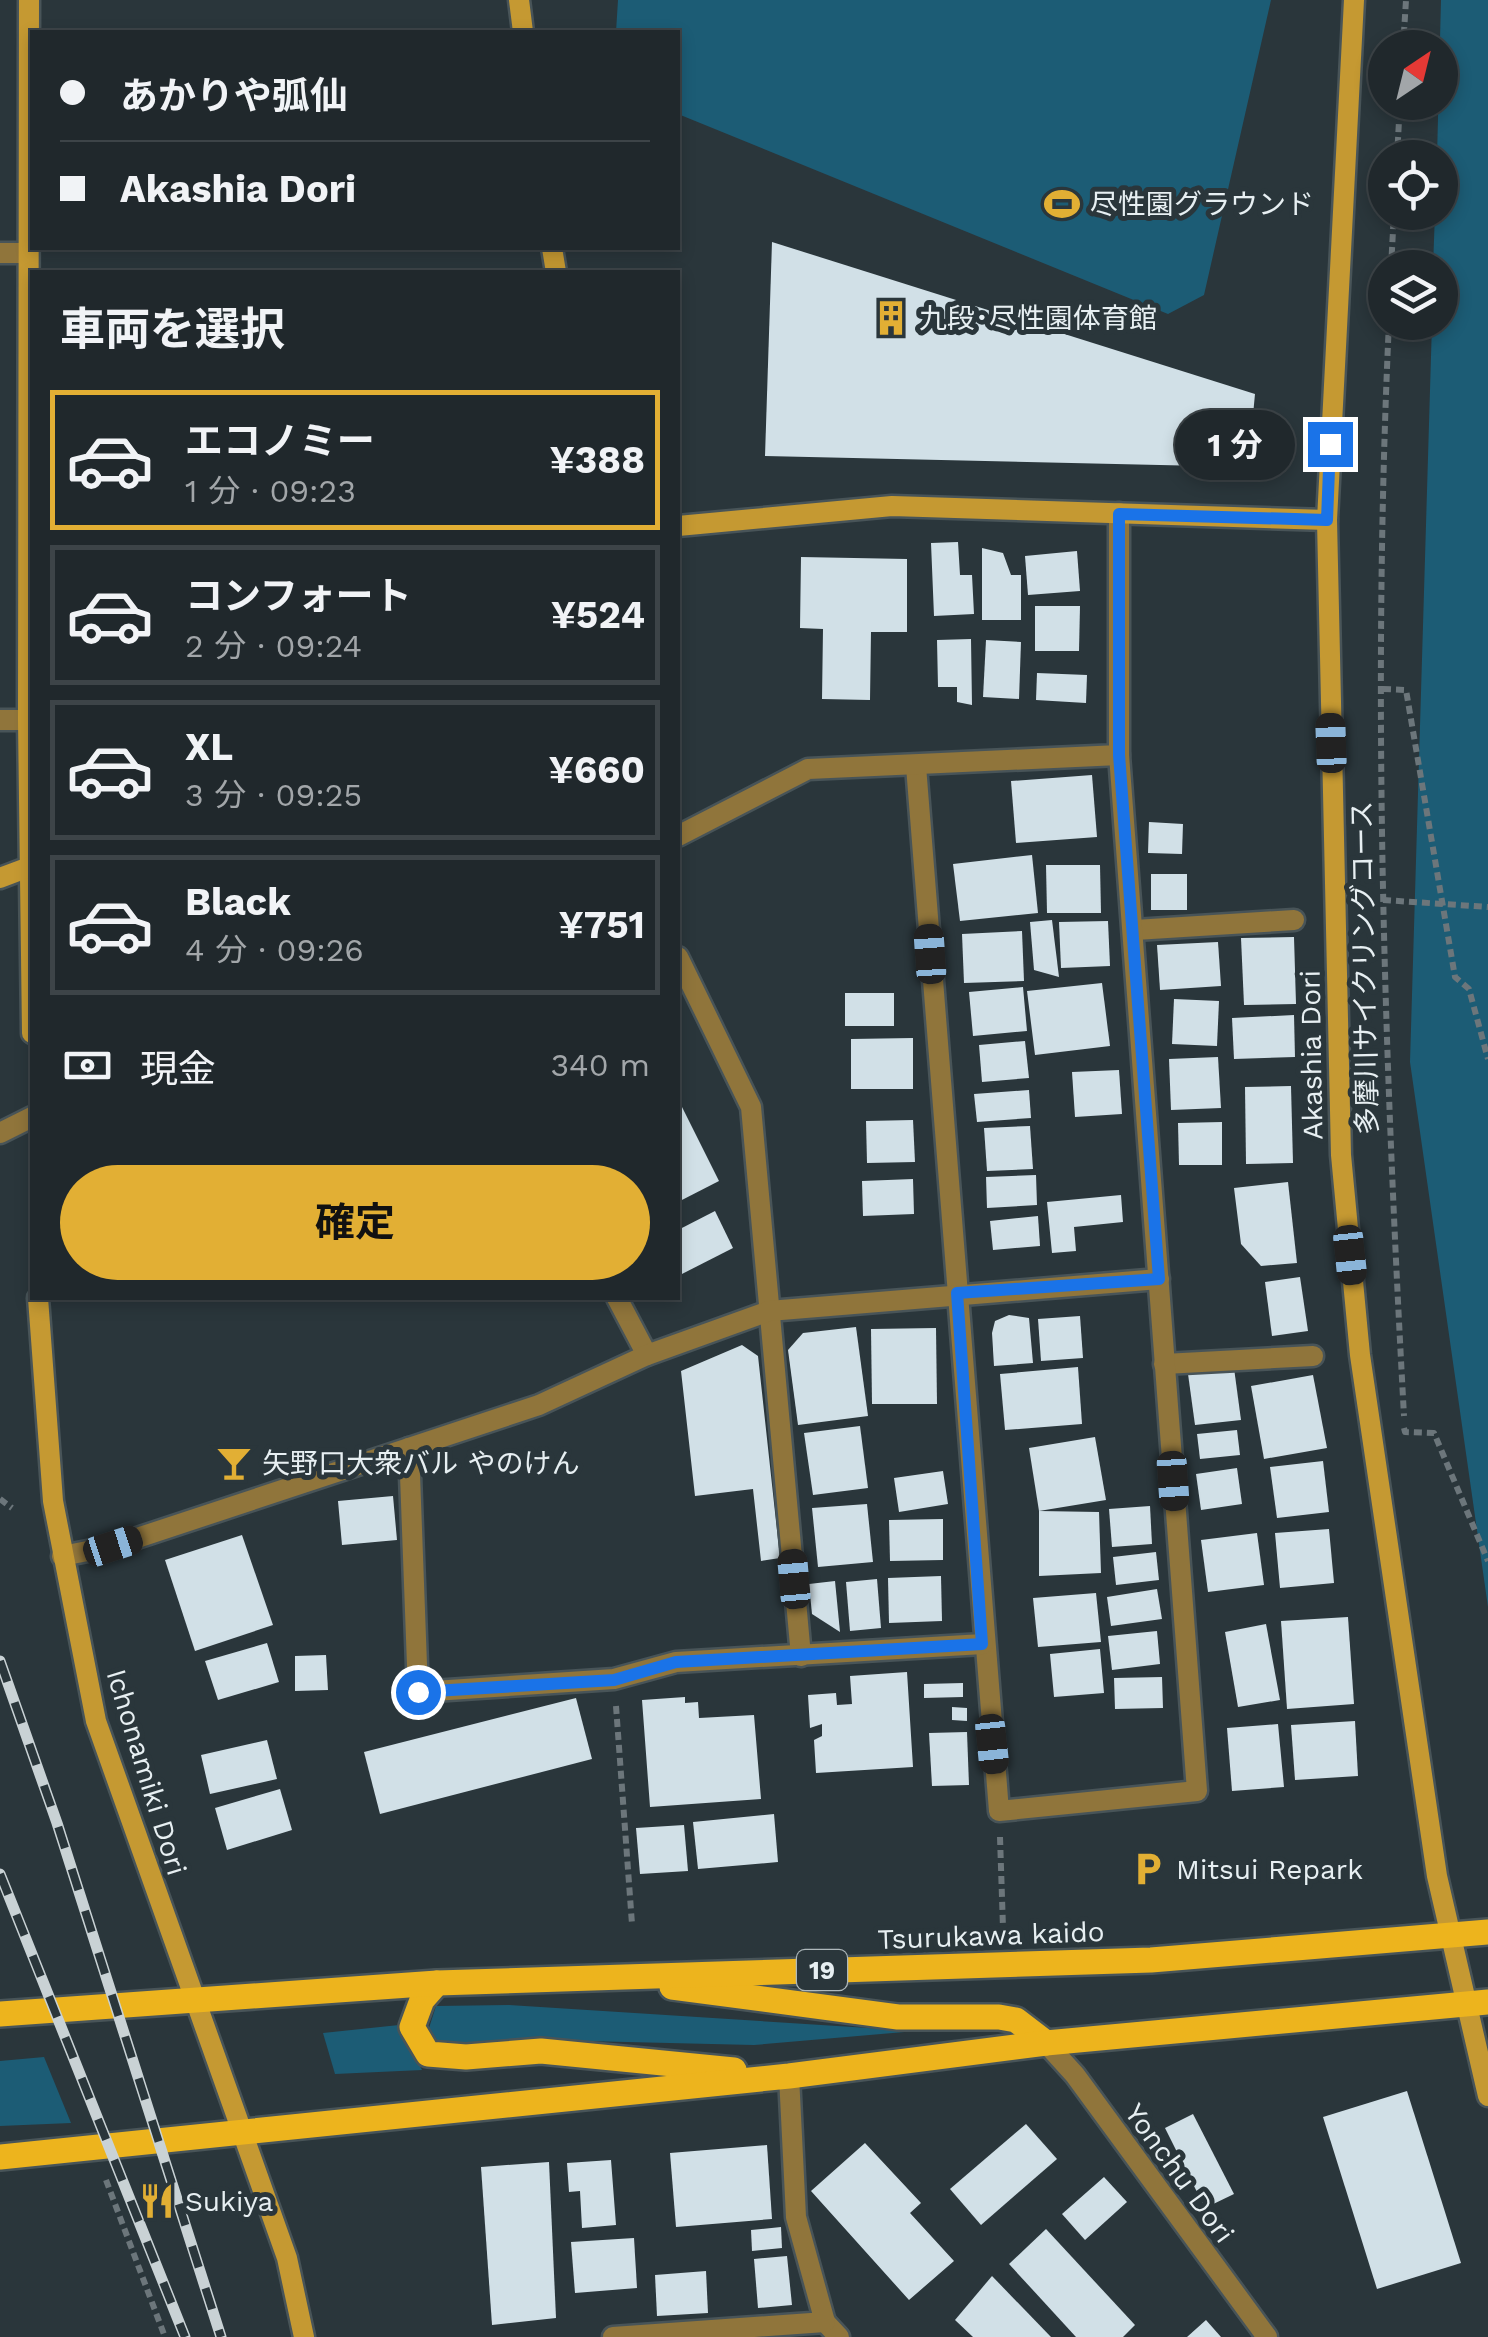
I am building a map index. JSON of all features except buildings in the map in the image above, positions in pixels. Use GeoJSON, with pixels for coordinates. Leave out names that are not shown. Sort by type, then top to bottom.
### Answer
{"type":"FeatureCollection","features":[{"type":"Feature","properties":{"kind":"main road","name":"Tsurukawa kaido"},"geometry":{"type":"LineString","coordinates":[[195,1999],[437,1982],[1151,1960],[1488,1932]]}},
{"type":"Feature","properties":{"kind":"main road","name":"19"},"geometry":{"type":"LineString","coordinates":[[598,1977],[898,2017],[999,2017],[1016,2020],[1046,2044]]}},
{"type":"Feature","properties":{"kind":"main road"},"geometry":{"type":"LineString","coordinates":[[437,1982],[422,2000],[412,2027],[428,2054],[453,2057],[541,2051],[789,2076]]}},
{"type":"Feature","properties":{"kind":"main road","name":"19"},"geometry":{"type":"LineString","coordinates":[[0,2014],[195,1999]]}},
{"type":"Feature","properties":{"kind":"main road"},"geometry":{"type":"LineString","coordinates":[[0,2157],[789,2076],[1046,2044],[1476,2002]]}},
{"type":"Feature","properties":{"kind":"street"},"geometry":{"type":"LineString","coordinates":[[29,0],[30,286]]}},
{"type":"Feature","properties":{"kind":"street"},"geometry":{"type":"LineString","coordinates":[[519,0],[523,30]]}},
{"type":"Feature","properties":{"kind":"street","name":"Akashia Dori"},"geometry":{"type":"LineString","coordinates":[[1354,0],[1327,520],[1340,1155],[1362,1374],[1449,1934],[1476,2002],[1488,2096]]}},
{"type":"Feature","properties":{"kind":"street"},"geometry":{"type":"LineString","coordinates":[[0,252],[28,253]]}},
{"type":"Feature","properties":{"kind":"street"},"geometry":{"type":"LineString","coordinates":[[680,526],[892,506],[1327,520]]}},
{"type":"Feature","properties":{"kind":"street"},"geometry":{"type":"LineString","coordinates":[[916,766],[982,1644],[999,1811],[1197,1791],[1119,755],[1119,514]]}},
{"type":"Feature","properties":{"kind":"street"},"geometry":{"type":"LineString","coordinates":[[0,878],[30,867],[30,520]]}},
{"type":"Feature","properties":{"kind":"street"},"geometry":{"type":"LineString","coordinates":[[0,720],[28,720]]}},
{"type":"Feature","properties":{"kind":"street"},"geometry":{"type":"LineString","coordinates":[[680,835],[808,769],[1119,755]]}},
{"type":"Feature","properties":{"kind":"street"},"geometry":{"type":"LineString","coordinates":[[1134,930],[1294,920]]}},
{"type":"Feature","properties":{"kind":"street"},"geometry":{"type":"LineString","coordinates":[[680,960],[751,1107],[801,1656]]}},
{"type":"Feature","properties":{"kind":"street"},"geometry":{"type":"LineString","coordinates":[[0,1133],[30,1118]]}},
{"type":"Feature","properties":{"kind":"street"},"geometry":{"type":"LineString","coordinates":[[62,1556],[113,1546],[539,1405],[647,1355],[769,1311],[1159,1279]]}},
{"type":"Feature","properties":{"kind":"street","name":"Ichonamiki Dori"},"geometry":{"type":"LineString","coordinates":[[38,1300],[53,1501],[96,1721],[287,2258],[304,2337]]}},
{"type":"Feature","properties":{"kind":"street"},"geometry":{"type":"LineString","coordinates":[[618,1300],[647,1355]]}},
{"type":"Feature","properties":{"kind":"street"},"geometry":{"type":"LineString","coordinates":[[1164,1364],[1313,1356]]}},
{"type":"Feature","properties":{"kind":"street"},"geometry":{"type":"LineString","coordinates":[[409,1448],[418,1692],[614,1680],[676,1662],[982,1644]]}},
{"type":"Feature","properties":{"kind":"street","name":"Yonchu Dori"},"geometry":{"type":"LineString","coordinates":[[1046,2044],[1075,2075],[1267,2337]]}},
{"type":"Feature","properties":{"kind":"street"},"geometry":{"type":"LineString","coordinates":[[613,2337],[832,2330],[796,2217],[789,2076]]}},
{"type":"Feature","properties":{"kind":"path"},"geometry":{"type":"LineString","coordinates":[[1404,30],[1406,0]]}},
{"type":"Feature","properties":{"kind":"path","name":"多摩川サイクリングコース"},"geometry":{"type":"LineString","coordinates":[[1388,340],[1379,536],[1383,900],[1388,1126],[1405,1432],[1434,1433],[1488,1561]]}},
{"type":"Feature","properties":{"kind":"path"},"geometry":{"type":"LineString","coordinates":[[1382,690],[1406,690],[1455,977],[1469,989],[1488,1059]]}},
{"type":"Feature","properties":{"kind":"path"},"geometry":{"type":"LineString","coordinates":[[1383,900],[1488,907]]}},
{"type":"Feature","properties":{"kind":"path"},"geometry":{"type":"LineString","coordinates":[[0,1499],[12,1508]]}},
{"type":"Feature","properties":{"kind":"path"},"geometry":{"type":"LineString","coordinates":[[614,1680],[632,1924]]}},
{"type":"Feature","properties":{"kind":"path"},"geometry":{"type":"LineString","coordinates":[[999,1811],[1003,1928]]}},
{"type":"Feature","properties":{"kind":"path"},"geometry":{"type":"LineString","coordinates":[[106,2180],[165,2337]]}},
{"type":"Feature","properties":{"kind":"shaded area","name":"尽性園グラウンド"},"geometry":{"type":"Polygon","coordinates":[[[618,0],[1271,0],[1204,295],[1168,314],[680,115],[680,30],[616,30],[618,0]]]}},
{"type":"Feature","properties":{"kind":"shaded area"},"geometry":{"type":"Polygon","coordinates":[[[1441,0],[1488,0],[1488,1607],[1410,1062],[1431,340],[1458,340],[1458,250],[1434,250],[1434,230],[1458,230],[1458,140],[1437,140],[1438,120],[1458,120],[1458,30],[1440,30],[1441,0]]]}},
{"type":"Feature","properties":{"kind":"shaded area"},"geometry":{"type":"Polygon","coordinates":[[[509,2005],[916,2031],[754,2045],[542,2040],[458,2048],[439,2043],[429,2028],[436,2006],[509,2005]]]}},
{"type":"Feature","properties":{"kind":"shaded area"},"geometry":{"type":"Polygon","coordinates":[[[399,2025],[422,2070],[335,2074],[323,2033],[399,2025]]]}},
{"type":"Feature","properties":{"kind":"shaded area"},"geometry":{"type":"Polygon","coordinates":[[[44,2057],[71,2123],[0,2126],[0,2061],[44,2057]]]}},
{"type":"Feature","properties":{"kind":"railway"},"geometry":{"type":"LineString","coordinates":[[0,1661],[57,1823],[221,2337]]}},
{"type":"Feature","properties":{"kind":"railway"},"geometry":{"type":"LineString","coordinates":[[0,1874],[185,2337]]}},
{"type":"Feature","properties":{"kind":"place","name":"尽性園グラウンド"},"geometry":{"type":"Point","coordinates":[1062,204]}},
{"type":"Feature","properties":{"kind":"place","name":"九段･尽性園体育館"},"geometry":{"type":"Point","coordinates":[891,318]}},
{"type":"Feature","properties":{"kind":"place","name":"矢野口大衆バル やのけん"},"geometry":{"type":"Point","coordinates":[234,1463]}},
{"type":"Feature","properties":{"kind":"place","name":"Mitsui Repark"},"geometry":{"type":"Point","coordinates":[1148,1869]}},
{"type":"Feature","properties":{"kind":"place","name":"Sukiya"},"geometry":{"type":"Point","coordinates":[157,2201]}},
{"type":"Feature","properties":{"kind":"route"},"geometry":{"type":"LineString","coordinates":[[418,1692],[614,1680],[676,1662],[982,1644],[957,1293],[1159,1279],[1119,755],[1119,514],[1327,520],[1330,444]]}}]}
